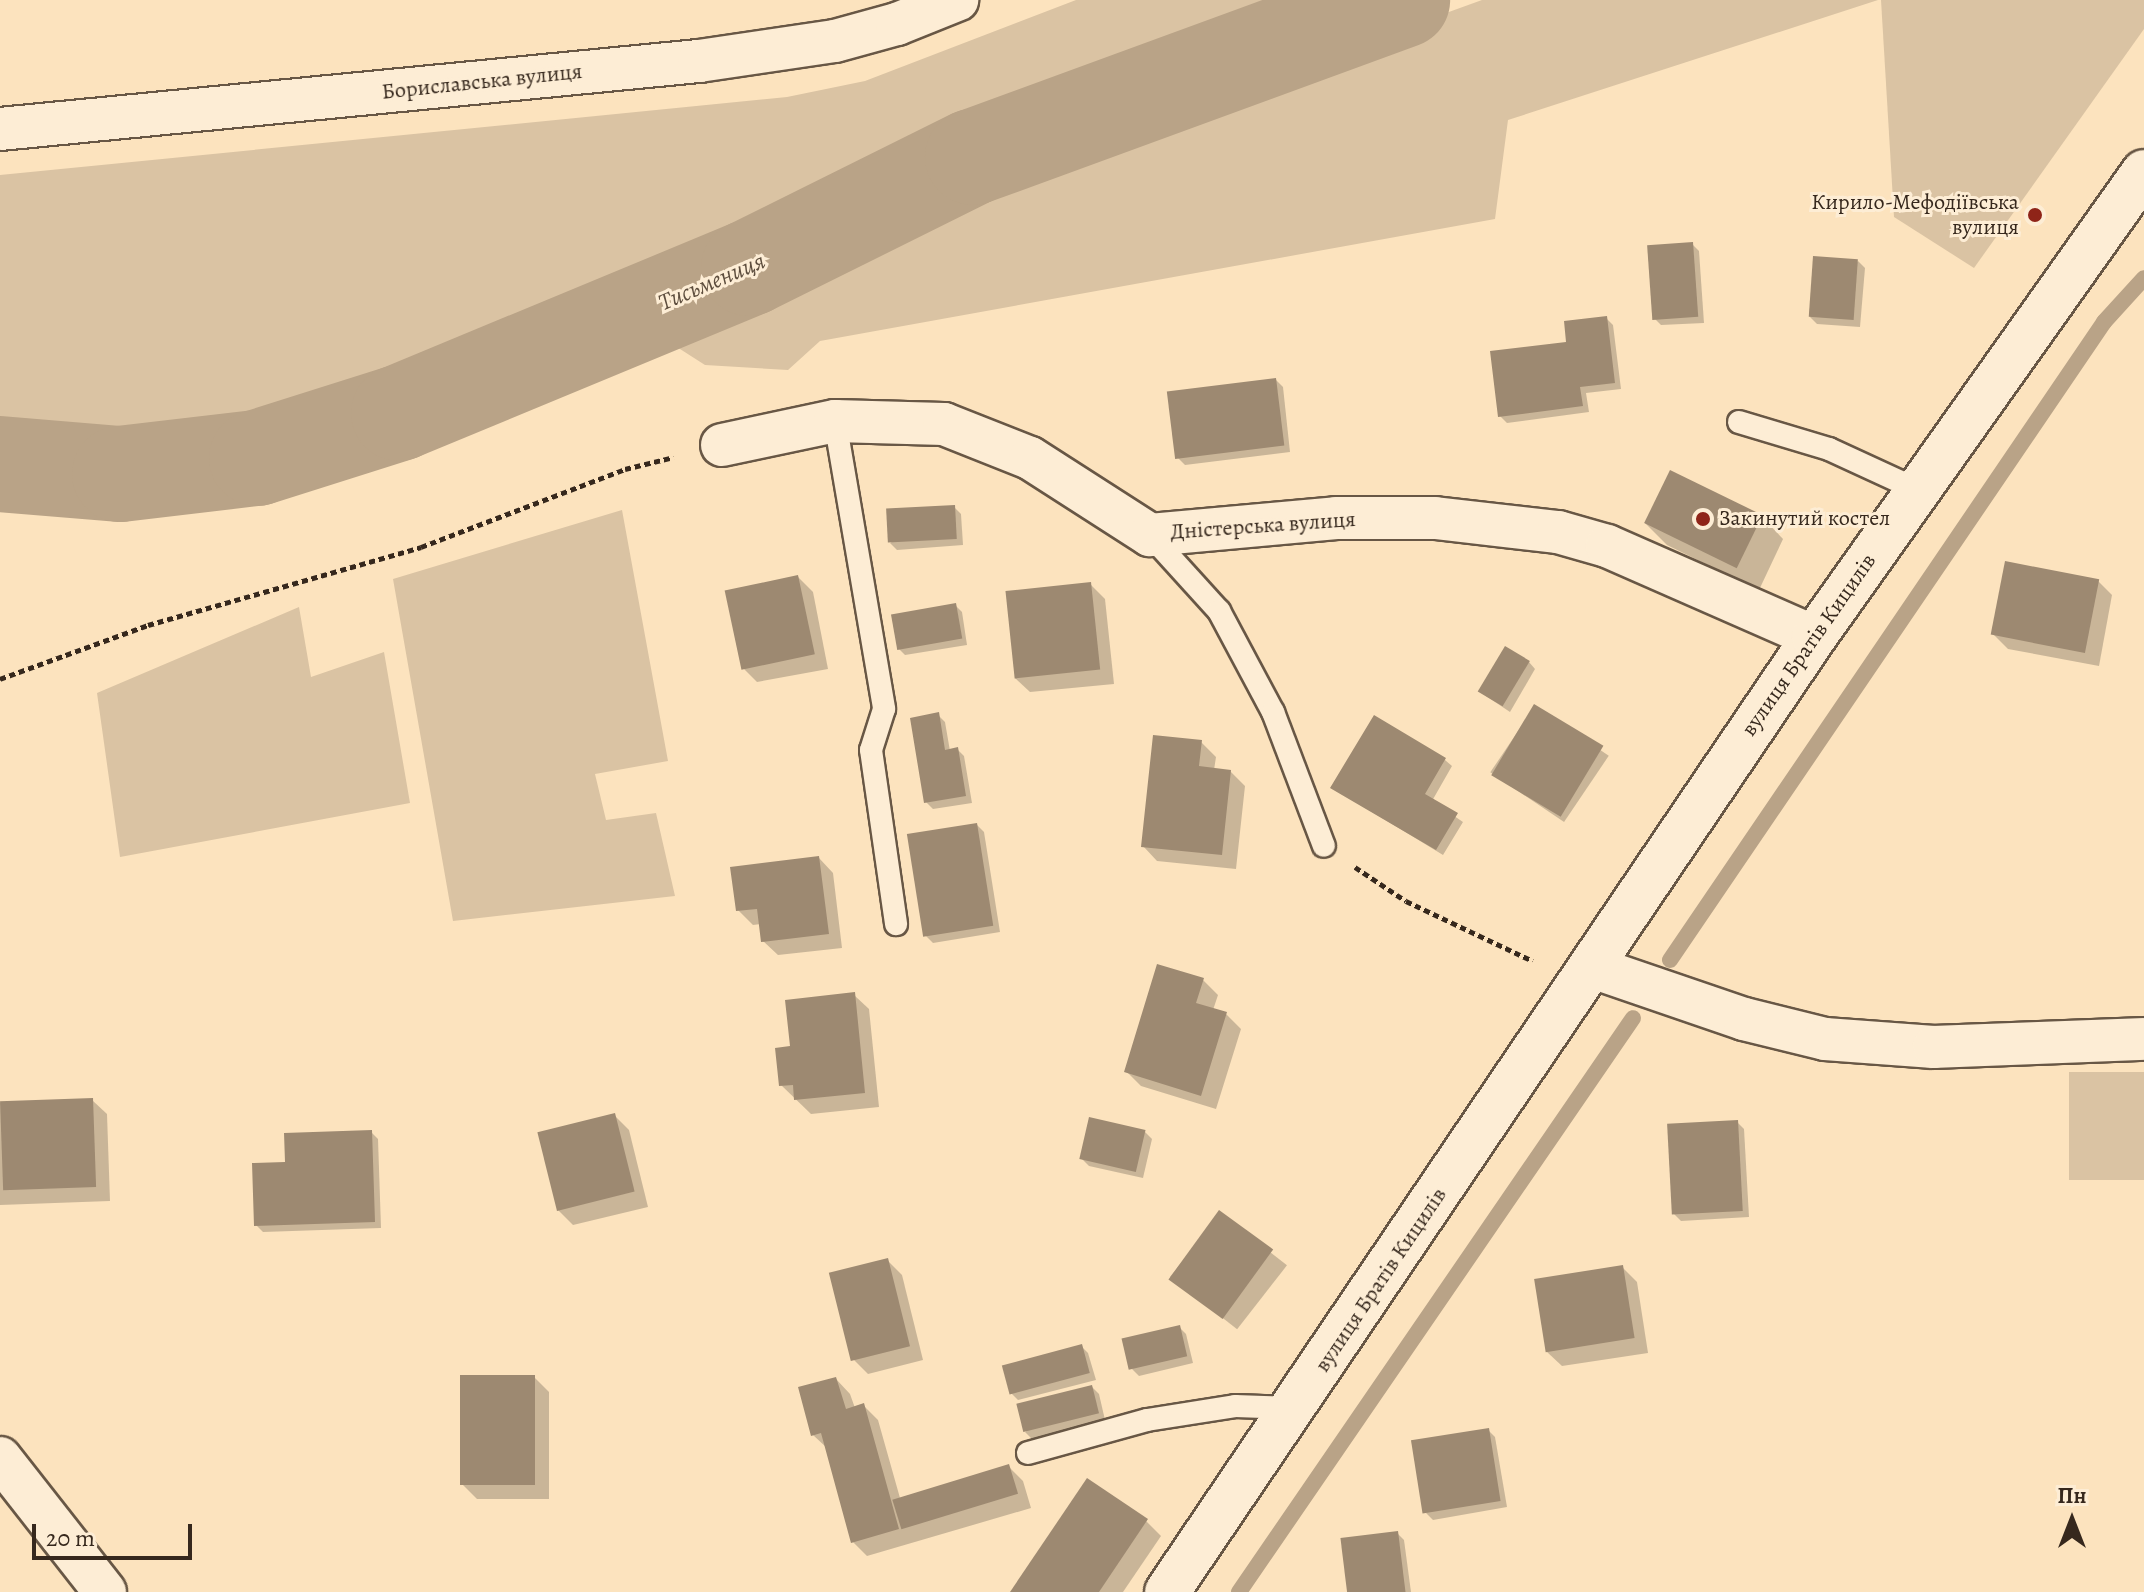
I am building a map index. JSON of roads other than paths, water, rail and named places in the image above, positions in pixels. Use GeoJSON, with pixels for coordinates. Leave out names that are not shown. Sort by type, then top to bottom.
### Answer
{"type":"FeatureCollection","features":[{"type":"Feature","properties":{"kind":"street","name":"Бориславська вулиця"},"geometry":{"type":"LineString","coordinates":[[0,129],[699,61],[835,41],[897,24],[957,0]]}},
{"type":"Feature","properties":{"kind":"street","name":"вулиця Братів Кицилів"},"geometry":{"type":"LineString","coordinates":[[1167,1592],[1814,637],[2144,172]]}},
{"type":"Feature","properties":{"kind":"street","name":"Дністерська вулиця"},"geometry":{"type":"LineString","coordinates":[[722,445],[835,421],[944,424],[1030,458],[1150,535],[1336,518],[1435,518],[1558,532],[1607,546],[1814,637]]}},
{"type":"Feature","properties":{"kind":"street"},"geometry":{"type":"LineString","coordinates":[[1586,975],[1825,1039],[1934,1047],[2144,1039]]}},
{"type":"Feature","properties":{"kind":"street"},"geometry":{"type":"LineString","coordinates":[[0,1458],[105,1592]]}},
{"type":"Feature","properties":{"kind":"lane"},"geometry":{"type":"LineString","coordinates":[[835,421],[884,709],[871,750],[896,924]]}},
{"type":"Feature","properties":{"kind":"lane"},"geometry":{"type":"LineString","coordinates":[[1739,422],[1829,449],[1918,490]]}},
{"type":"Feature","properties":{"kind":"lane"},"geometry":{"type":"LineString","coordinates":[[1150,535],[1219,611],[1273,712],[1324,846]]}},
{"type":"Feature","properties":{"kind":"lane"},"geometry":{"type":"LineString","coordinates":[[1028,1453],[1147,1420],[1235,1406],[1294,1408]]}},
{"type":"Feature","properties":{"kind":"waterway","name":"Тисьмениця"},"geometry":{"type":"LineString","coordinates":[[0,464],[120,474],[257,458],[399,413],[749,268],[973,157],[1402,0]]}},
{"type":"Feature","properties":{"kind":"waterway"},"geometry":{"type":"LineString","coordinates":[[1670,960],[2104,322],[2144,278]]}},
{"type":"Feature","properties":{"kind":"waterway"},"geometry":{"type":"LineString","coordinates":[[1239,1592],[1633,1018]]}},
{"type":"Feature","properties":{"kind":"place","name":"Кирило-Мефодіївська вулиця"},"geometry":{"type":"Point","coordinates":[2035,215]}},
{"type":"Feature","properties":{"kind":"place","name":"Закинутий костел"},"geometry":{"type":"Point","coordinates":[1703,519]}}]}
